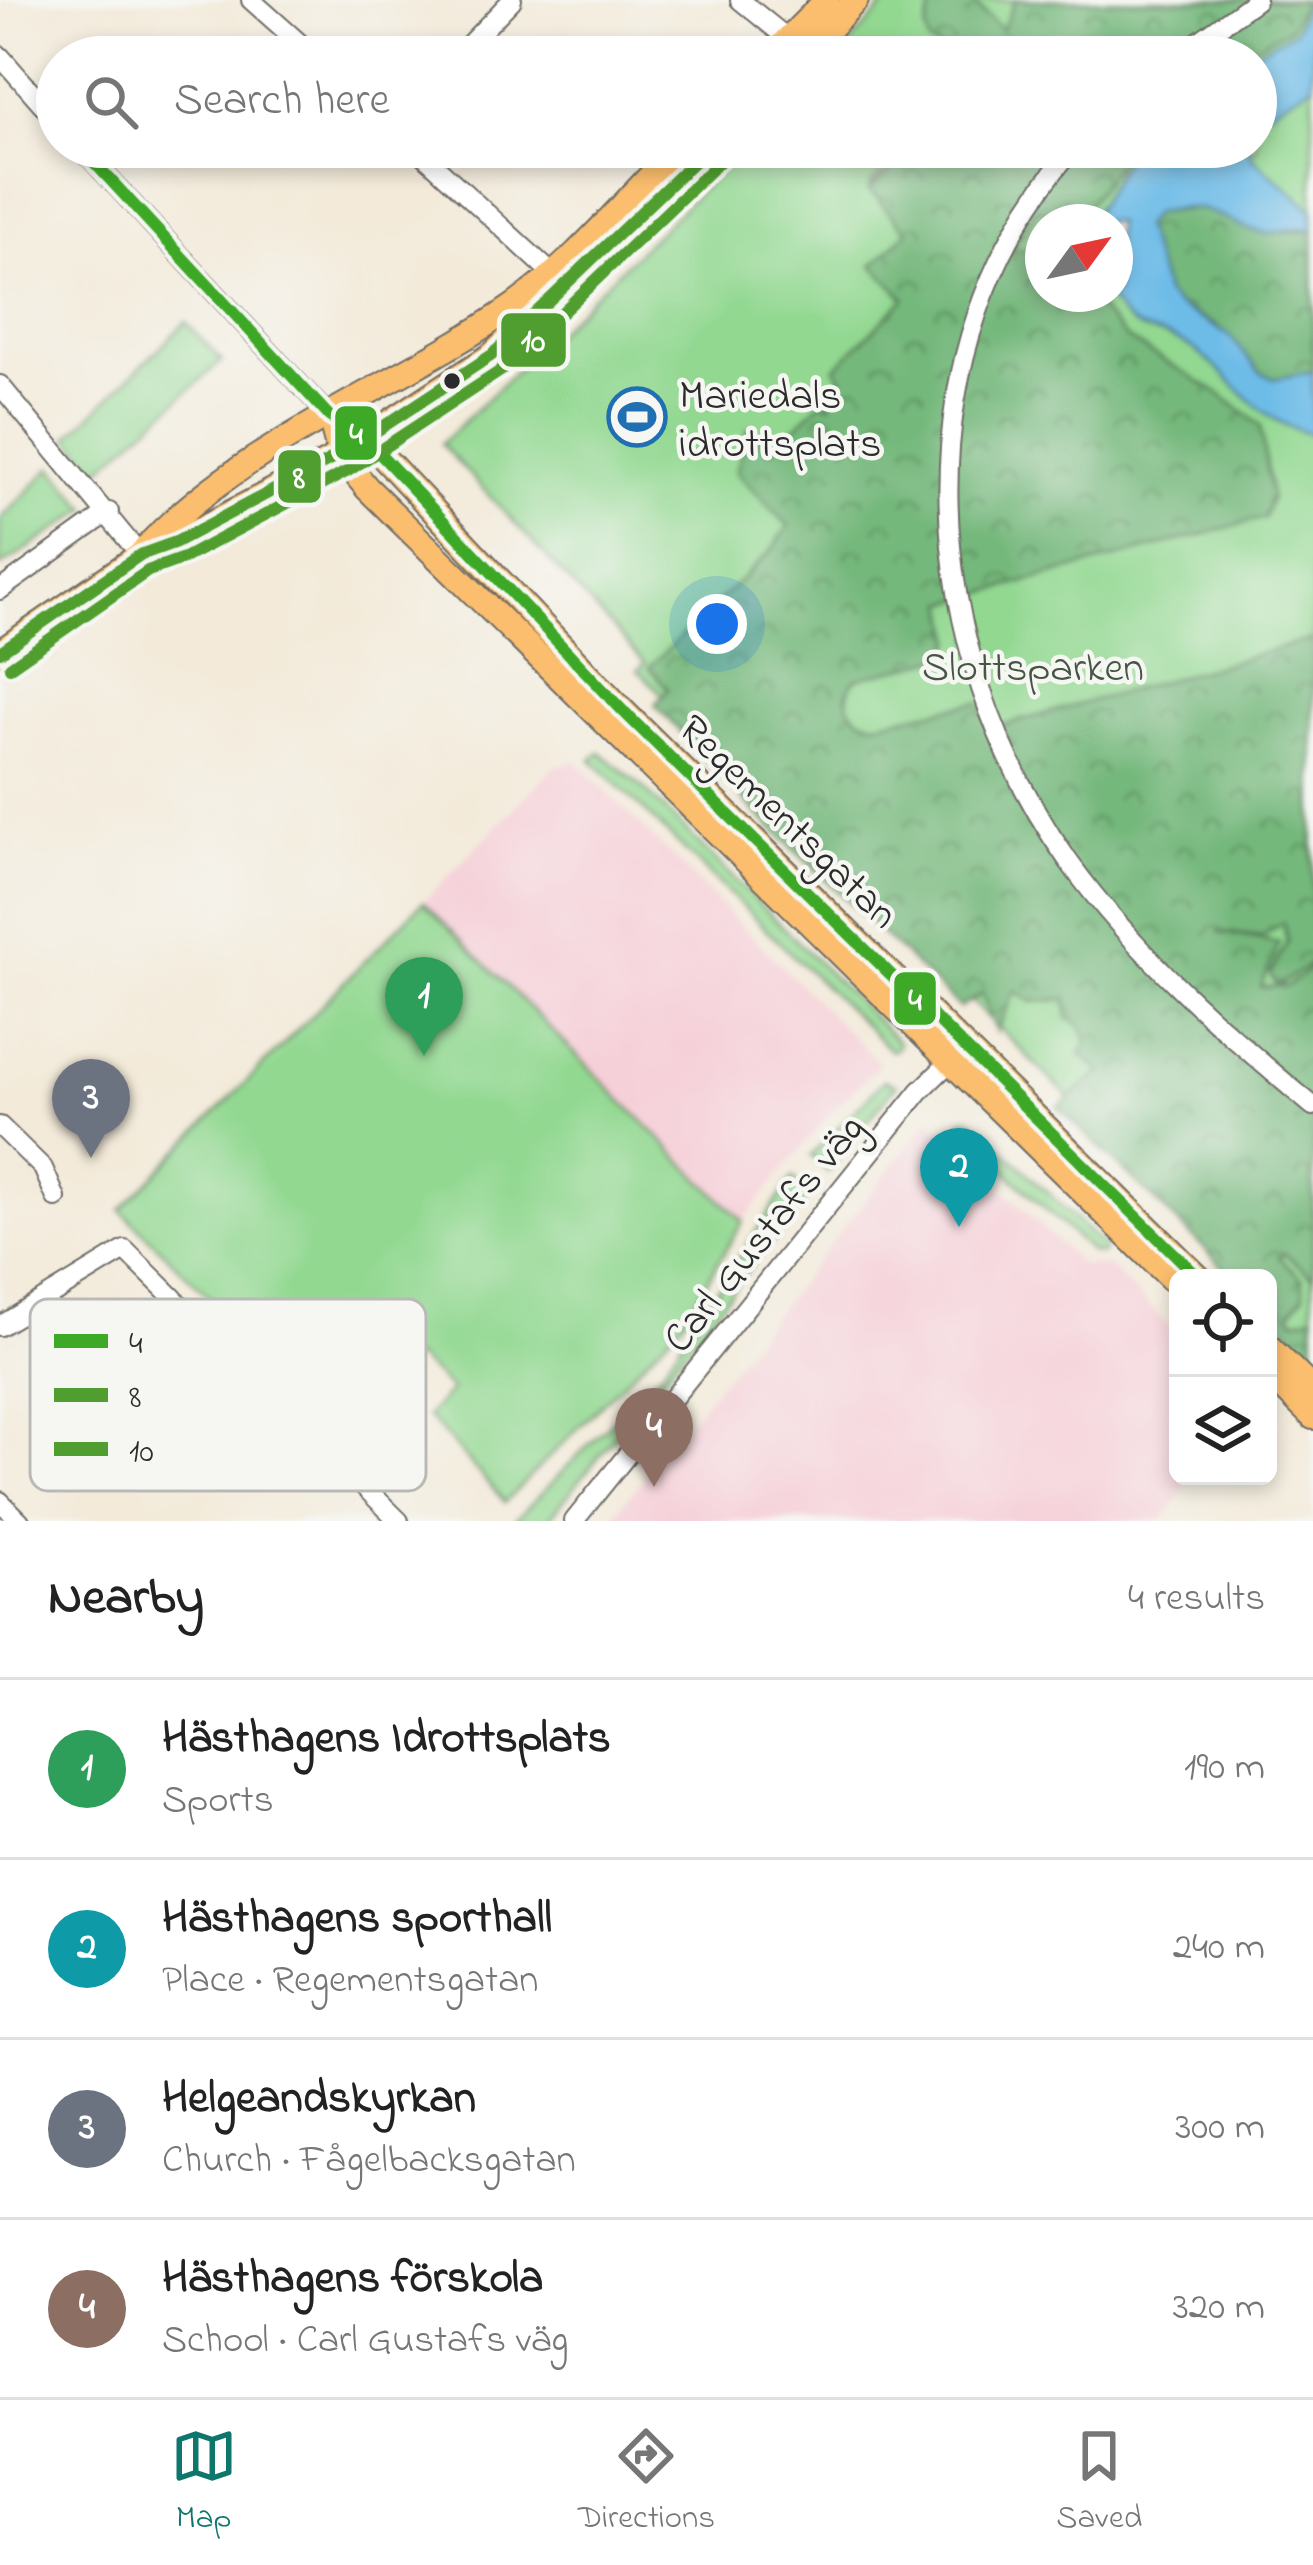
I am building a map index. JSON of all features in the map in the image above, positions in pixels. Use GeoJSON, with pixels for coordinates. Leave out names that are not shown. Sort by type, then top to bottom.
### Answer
{"type":"FeatureCollection","features":[{"type":"Feature","properties":{"kind":"main road"},"geometry":{"type":"LineString","coordinates":[[798,36],[826,0]]}},
{"type":"Feature","properties":{"kind":"main road"},"geometry":{"type":"LineString","coordinates":[[807,36],[856,0]]}},
{"type":"Feature","properties":{"kind":"main road"},"geometry":{"type":"LineString","coordinates":[[0,652],[140,556],[340,455],[493,355],[660,168]]}},
{"type":"Feature","properties":{"kind":"main road"},"geometry":{"type":"LineString","coordinates":[[140,556],[166,525],[330,417],[559,280],[686,168]]}},
{"type":"Feature","properties":{"kind":"main road","name":"Regementsgatan"},"geometry":{"type":"LineString","coordinates":[[330,417],[366,439],[1169,1276]]}},
{"type":"Feature","properties":{"kind":"main road","name":"Regementsgatan"},"geometry":{"type":"LineString","coordinates":[[330,417],[340,455],[490,611],[1189,1269]]}},
{"type":"Feature","properties":{"kind":"main road"},"geometry":{"type":"LineString","coordinates":[[1277,1355],[1313,1390]]}},
{"type":"Feature","properties":{"kind":"main road"},"geometry":{"type":"LineString","coordinates":[[1272,1377],[1313,1418]]}},
{"type":"Feature","properties":{"kind":"street"},"geometry":{"type":"LineString","coordinates":[[250,0],[290,36]]}},
{"type":"Feature","properties":{"kind":"street"},"geometry":{"type":"LineString","coordinates":[[478,36],[512,0]]}},
{"type":"Feature","properties":{"kind":"street"},"geometry":{"type":"LineString","coordinates":[[740,0],[773,36]]}},
{"type":"Feature","properties":{"kind":"street"},"geometry":{"type":"LineString","coordinates":[[1206,36],[1256,0]]}},
{"type":"Feature","properties":{"kind":"street"},"geometry":{"type":"LineString","coordinates":[[0,56],[36,97]]}},
{"type":"Feature","properties":{"kind":"street","name":"Regementsgatan"},"geometry":{"type":"LineString","coordinates":[[99,168],[330,417]]}},
{"type":"Feature","properties":{"kind":"street"},"geometry":{"type":"LineString","coordinates":[[438,168],[559,280]]}},
{"type":"Feature","properties":{"kind":"street"},"geometry":{"type":"LineString","coordinates":[[1058,168],[1027,208],[991,274],[952,400],[946,502],[969,644],[1002,745],[1068,861],[1157,964],[1313,1106]]}},
{"type":"Feature","properties":{"kind":"street"},"geometry":{"type":"LineString","coordinates":[[0,385],[109,512],[140,556]]}},
{"type":"Feature","properties":{"kind":"street"},"geometry":{"type":"LineString","coordinates":[[0,590],[109,512]]}},
{"type":"Feature","properties":{"kind":"street","name":"Carl Gustafs väg"},"geometry":{"type":"LineString","coordinates":[[574,1521],[957,1055]]}},
{"type":"Feature","properties":{"kind":"street"},"geometry":{"type":"LineString","coordinates":[[0,1126],[43,1168],[56,1198]]}},
{"type":"Feature","properties":{"kind":"street"},"geometry":{"type":"LineString","coordinates":[[44,1299],[125,1250],[175,1299]]}},
{"type":"Feature","properties":{"kind":"street"},"geometry":{"type":"LineString","coordinates":[[0,1326],[30,1308]]}},
{"type":"Feature","properties":{"kind":"street"},"geometry":{"type":"LineString","coordinates":[[369,1491],[399,1521]]}},
{"type":"Feature","properties":{"kind":"street"},"geometry":{"type":"LineString","coordinates":[[0,1501],[20,1521]]}},
{"type":"Feature","properties":{"kind":"shaded area"},"geometry":{"type":"Polygon","coordinates":[[[576,761],[880,1064],[829,1114],[743,1221],[423,902],[554,767],[576,761]]]}},
{"type":"Feature","properties":{"kind":"shaded area"},"geometry":{"type":"Polygon","coordinates":[[[930,1119],[1081,1265],[1108,1265],[1169,1326],[1169,1485],[1188,1485],[1162,1521],[609,1521],[930,1119]]]}},
{"type":"Feature","properties":{"kind":"green space","name":"Slottsparken"},"geometry":{"type":"Polygon","coordinates":[[[890,0],[1313,0],[1313,1340],[1277,1304],[1277,1269],[1242,1269],[638,670],[645,663],[441,444],[724,168],[886,168],[870,185],[908,231],[874,265],[915,229],[927,168],[1277,168],[1277,36],[857,36],[890,0]]]}},
{"type":"Feature","properties":{"kind":"green space"},"geometry":{"type":"Polygon","coordinates":[[[933,0],[972,0],[1002,30],[1015,0],[1304,0],[1290,27],[1274,36],[927,36],[933,0]]]}},
{"type":"Feature","properties":{"kind":"green space","name":"Slottsparken"},"geometry":{"type":"Polygon","coordinates":[[[892,168],[1114,168],[1088,204],[1025,204],[1025,230],[1012,251],[1025,249],[1025,312],[1102,312],[1126,338],[1217,392],[1260,425],[1271,497],[1264,518],[947,603],[954,640],[945,657],[855,679],[848,702],[861,718],[877,722],[979,702],[991,729],[1313,639],[1313,962],[1277,986],[1270,974],[1287,942],[1283,923],[1262,937],[1218,932],[1279,943],[1261,987],[1287,986],[1313,966],[1313,1277],[1284,1253],[1279,1257],[1302,1278],[1304,1294],[1290,1313],[1295,1319],[1313,1315],[1313,1353],[1277,1319],[1277,1269],[1226,1269],[1058,1107],[1101,1073],[1081,1054],[1088,1042],[1080,1024],[1068,1018],[1067,999],[1032,1002],[1015,991],[996,1032],[982,994],[960,1008],[755,812],[655,705],[668,689],[649,667],[771,551],[789,526],[736,472],[748,429],[771,451],[820,403],[831,404],[824,391],[842,377],[835,368],[905,298],[873,265],[908,232],[869,190],[892,168]]]}},
{"type":"Feature","properties":{"kind":"green space"},"geometry":{"type":"Polygon","coordinates":[[[1215,209],[1257,232],[1313,231],[1313,371],[1274,380],[1259,371],[1217,326],[1166,295],[1143,226],[1154,213],[1215,209]]]}},
{"type":"Feature","properties":{"kind":"green space"},"geometry":{"type":"Polygon","coordinates":[[[186,322],[222,361],[99,470],[69,437],[186,322]]]}},
{"type":"Feature","properties":{"kind":"green space"},"geometry":{"type":"Polygon","coordinates":[[[52,467],[88,509],[0,567],[0,520],[52,467]]]}},
{"type":"Feature","properties":{"kind":"green space"},"geometry":{"type":"Polygon","coordinates":[[[600,752],[639,784],[898,1042],[897,1048],[891,1051],[592,760],[600,752]]]}},
{"type":"Feature","properties":{"kind":"green space"},"geometry":{"type":"Polygon","coordinates":[[[423,902],[743,1221],[682,1322],[505,1502],[427,1416],[451,1390],[426,1367],[426,1299],[211,1299],[121,1210],[423,902]]]}},
{"type":"Feature","properties":{"kind":"green space"},"geometry":{"type":"Polygon","coordinates":[[[884,1080],[896,1085],[828,1172],[811,1156],[884,1080]]]}},
{"type":"Feature","properties":{"kind":"green space"},"geometry":{"type":"Polygon","coordinates":[[[971,1118],[1105,1248],[1101,1254],[1091,1252],[960,1127],[963,1119],[971,1118]]]}},
{"type":"Feature","properties":{"kind":"green space"},"geometry":{"type":"Polygon","coordinates":[[[793,1178],[809,1195],[555,1511],[546,1521],[514,1521],[661,1371],[793,1178]]]}},
{"type":"Feature","properties":{"kind":"water"},"geometry":{"type":"Polygon","coordinates":[[[1313,0],[1313,84],[1277,105],[1277,40],[1294,31],[1307,1],[1313,0]]]}},
{"type":"Feature","properties":{"kind":"water"},"geometry":{"type":"Polygon","coordinates":[[[1120,168],[1265,168],[1313,210],[1313,231],[1263,233],[1187,208],[1154,213],[1143,226],[1166,295],[1176,305],[1228,334],[1259,371],[1274,379],[1313,371],[1313,434],[1276,420],[1190,347],[1129,321],[1119,312],[1133,312],[1133,204],[1099,204],[1120,168]]]}},
{"type":"Feature","properties":{"kind":"transit line","name":"4"},"geometry":{"type":"LineString","coordinates":[[99,168],[330,417],[366,439],[622,710],[1190,1269]]}},
{"type":"Feature","properties":{"kind":"transit line","name":"8"},"geometry":{"type":"LineString","coordinates":[[0,652],[140,555],[176,542],[340,455],[492,355],[687,168]]}},
{"type":"Feature","properties":{"kind":"transit line","name":"10"},"geometry":{"type":"LineString","coordinates":[[10,667],[148,571],[184,558],[348,471],[502,370],[713,168]]}},
{"type":"Feature","properties":{"kind":"place","name":"Mariedals idrottsplats"},"geometry":{"type":"Point","coordinates":[637,417]}},
{"type":"Feature","properties":{"kind":"place","name":"Hästhagens Idrottsplats"},"geometry":{"type":"Point","coordinates":[424,1056]}},
{"type":"Feature","properties":{"kind":"place","name":"Helgeandskyrkan"},"geometry":{"type":"Point","coordinates":[91,1158]}},
{"type":"Feature","properties":{"kind":"place","name":"Hästhagens sporthall"},"geometry":{"type":"Point","coordinates":[959,1227]}},
{"type":"Feature","properties":{"kind":"place","name":"Hästhagens förskola"},"geometry":{"type":"Point","coordinates":[654,1487]}}]}
